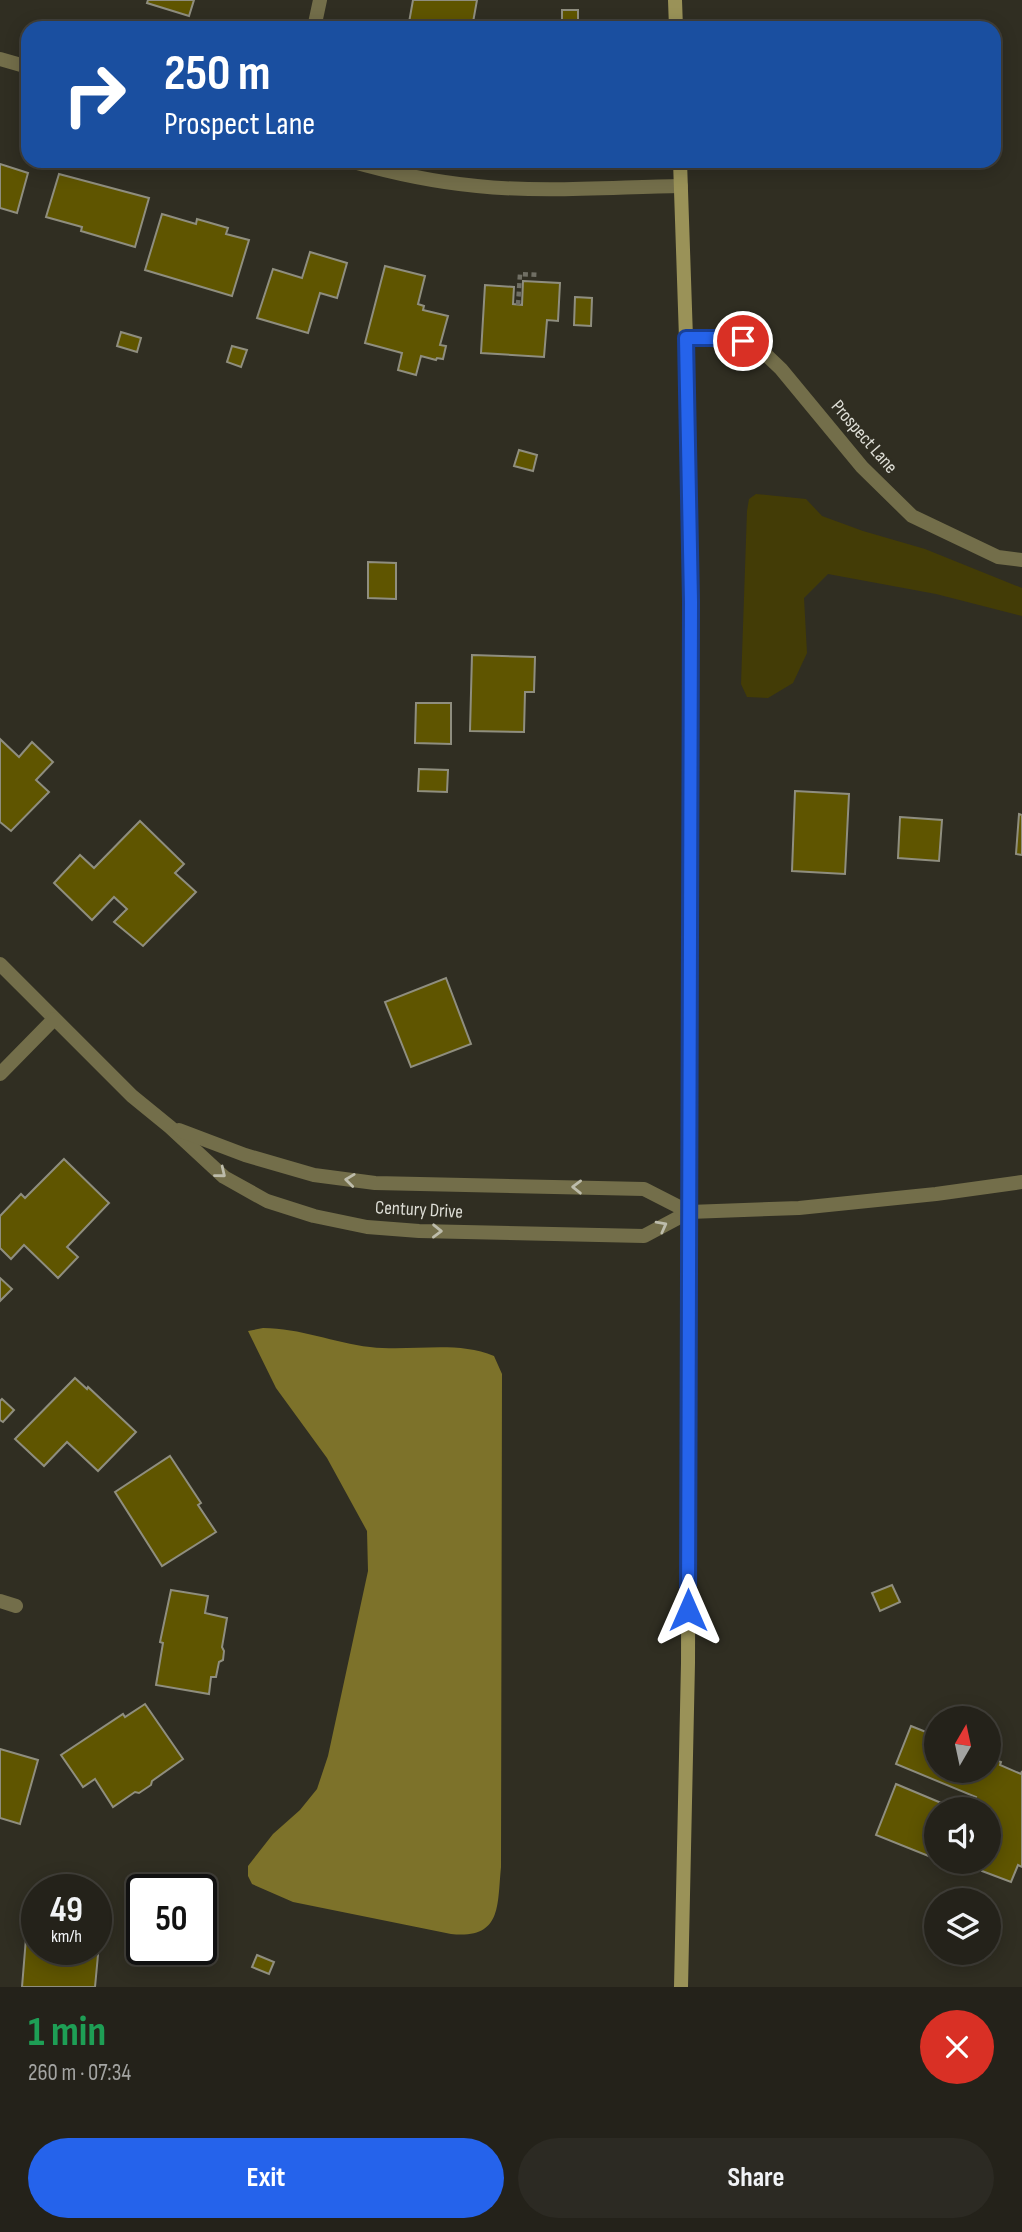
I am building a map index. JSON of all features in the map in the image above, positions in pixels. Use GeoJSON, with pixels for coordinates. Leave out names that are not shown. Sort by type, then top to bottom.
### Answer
{"type":"FeatureCollection","features":[{"type":"Feature","properties":{"kind":"main road"},"geometry":{"type":"LineString","coordinates":[[675,0],[676,21]]}},
{"type":"Feature","properties":{"kind":"main road"},"geometry":{"type":"LineString","coordinates":[[680,168],[691,602],[688,1663],[681,1987]]}},
{"type":"Feature","properties":{"kind":"street"},"geometry":{"type":"LineString","coordinates":[[316,21],[320,0]]}},
{"type":"Feature","properties":{"kind":"street"},"geometry":{"type":"LineString","coordinates":[[0,59],[21,65]]}},
{"type":"Feature","properties":{"kind":"street"},"geometry":{"type":"LineString","coordinates":[[379,168],[423,179],[513,189],[681,186]]}},
{"type":"Feature","properties":{"kind":"street","name":"Prospect Lane"},"geometry":{"type":"LineString","coordinates":[[686,338],[724,338],[743,341],[758,348],[781,369],[862,467],[912,516],[998,557],[1022,560]]}},
{"type":"Feature","properties":{"kind":"street","name":"Century Drive"},"geometry":{"type":"LineString","coordinates":[[0,964],[132,1096],[224,1177],[267,1201],[314,1216],[367,1227],[418,1231],[644,1236],[689,1212],[799,1208],[1022,1182]]}},
{"type":"Feature","properties":{"kind":"street"},"geometry":{"type":"LineString","coordinates":[[0,1074],[54,1019]]}},
{"type":"Feature","properties":{"kind":"street","name":"Century Drive"},"geometry":{"type":"LineString","coordinates":[[170,1127],[245,1155],[314,1175],[375,1183],[644,1189],[689,1212]]}},
{"type":"Feature","properties":{"kind":"street"},"geometry":{"type":"LineString","coordinates":[[0,1601],[16,1606]]}},
{"type":"Feature","properties":{"kind":"path"},"geometry":{"type":"LineString","coordinates":[[518,305],[520,275],[539,275]]}},
{"type":"Feature","properties":{"kind":"shaded area"},"geometry":{"type":"Polygon","coordinates":[[[756,494],[806,499],[822,516],[925,549],[1022,588],[1022,616],[936,594],[828,574],[804,598],[807,653],[793,683],[768,698],[747,697],[741,684],[747,511],[749,499],[756,494]]]}},
{"type":"Feature","properties":{"kind":"shaded area"},"geometry":{"type":"Polygon","coordinates":[[[263,1328],[290,1330],[370,1347],[449,1347],[479,1351],[494,1356],[502,1374],[501,1867],[494,1917],[488,1926],[480,1931],[451,1934],[293,1902],[252,1884],[248,1876],[248,1866],[273,1834],[300,1810],[317,1789],[328,1756],[368,1571],[367,1531],[327,1458],[276,1388],[248,1331],[263,1328]]]}},
{"type":"Feature","properties":{"kind":"building"},"geometry":{"type":"Polygon","coordinates":[[[148,0],[194,0],[189,16],[147,3],[148,0]]]}},
{"type":"Feature","properties":{"kind":"building"},"geometry":{"type":"Polygon","coordinates":[[[413,0],[477,0],[473,21],[409,21],[413,0]]]}},
{"type":"Feature","properties":{"kind":"building"},"geometry":{"type":"Polygon","coordinates":[[[562,10],[578,10],[578,21],[562,21],[562,10]]]}},
{"type":"Feature","properties":{"kind":"building"},"geometry":{"type":"Polygon","coordinates":[[[0,164],[28,173],[17,213],[0,208],[0,164]]]}},
{"type":"Feature","properties":{"kind":"building"},"geometry":{"type":"Polygon","coordinates":[[[59,174],[149,198],[135,247],[46,217],[59,174]]]}},
{"type":"Feature","properties":{"kind":"building"},"geometry":{"type":"Polygon","coordinates":[[[162,214],[196,224],[197,219],[228,228],[226,234],[249,240],[232,296],[145,270],[162,214]]]}},
{"type":"Feature","properties":{"kind":"building"},"geometry":{"type":"Polygon","coordinates":[[[310,252],[347,263],[337,298],[320,293],[308,333],[257,318],[273,269],[302,278],[310,252]]]}},
{"type":"Feature","properties":{"kind":"building"},"geometry":{"type":"Polygon","coordinates":[[[385,266],[425,276],[418,304],[424,306],[423,310],[448,316],[440,345],[446,346],[443,359],[421,356],[416,375],[398,370],[402,353],[365,343],[385,266]]]}},
{"type":"Feature","properties":{"kind":"building"},"geometry":{"type":"Polygon","coordinates":[[[523,281],[560,283],[558,321],[547,320],[544,357],[481,353],[485,285],[514,287],[513,304],[522,305],[523,281]]]}},
{"type":"Feature","properties":{"kind":"building"},"geometry":{"type":"Polygon","coordinates":[[[575,297],[592,298],[591,326],[574,325],[575,297]]]}},
{"type":"Feature","properties":{"kind":"building"},"geometry":{"type":"Polygon","coordinates":[[[121,332],[141,338],[137,352],[117,346],[121,332]]]}},
{"type":"Feature","properties":{"kind":"building"},"geometry":{"type":"Polygon","coordinates":[[[232,346],[247,350],[241,367],[227,362],[232,346]]]}},
{"type":"Feature","properties":{"kind":"building"},"geometry":{"type":"Polygon","coordinates":[[[519,450],[537,455],[533,471],[514,466],[519,450]]]}},
{"type":"Feature","properties":{"kind":"building"},"geometry":{"type":"Polygon","coordinates":[[[368,562],[396,563],[396,599],[368,598],[368,562]]]}},
{"type":"Feature","properties":{"kind":"building"},"geometry":{"type":"Polygon","coordinates":[[[472,655],[535,657],[534,692],[525,692],[524,732],[470,731],[472,655]]]}},
{"type":"Feature","properties":{"kind":"building"},"geometry":{"type":"Polygon","coordinates":[[[416,703],[451,703],[451,744],[415,743],[416,703]]]}},
{"type":"Feature","properties":{"kind":"building"},"geometry":{"type":"Polygon","coordinates":[[[0,739],[19,757],[32,742],[53,762],[36,780],[49,792],[11,831],[0,822],[0,739]]]}},
{"type":"Feature","properties":{"kind":"building"},"geometry":{"type":"Polygon","coordinates":[[[419,769],[448,770],[447,792],[418,791],[419,769]]]}},
{"type":"Feature","properties":{"kind":"building"},"geometry":{"type":"Polygon","coordinates":[[[795,791],[849,794],[845,874],[792,871],[795,791]]]}},
{"type":"Feature","properties":{"kind":"building"},"geometry":{"type":"Polygon","coordinates":[[[1019,814],[1022,815],[1022,855],[1016,854],[1019,814]]]}},
{"type":"Feature","properties":{"kind":"building"},"geometry":{"type":"Polygon","coordinates":[[[900,817],[942,820],[939,861],[898,858],[900,817]]]}},
{"type":"Feature","properties":{"kind":"building"},"geometry":{"type":"Polygon","coordinates":[[[140,821],[184,864],[175,873],[196,892],[143,946],[114,922],[127,909],[114,897],[92,920],[54,883],[80,855],[94,868],[140,821]]]}},
{"type":"Feature","properties":{"kind":"building"},"geometry":{"type":"Polygon","coordinates":[[[446,978],[471,1044],[411,1067],[385,1002],[446,978]]]}},
{"type":"Feature","properties":{"kind":"building"},"geometry":{"type":"Polygon","coordinates":[[[64,1159],[109,1203],[67,1247],[78,1257],[58,1278],[24,1245],[11,1259],[0,1248],[0,1216],[21,1194],[25,1198],[64,1159]]]}},
{"type":"Feature","properties":{"kind":"building"},"geometry":{"type":"Polygon","coordinates":[[[0,1278],[12,1289],[0,1301],[0,1278]]]}},
{"type":"Feature","properties":{"kind":"building"},"geometry":{"type":"Polygon","coordinates":[[[75,1378],[136,1432],[98,1471],[67,1442],[44,1466],[15,1439],[75,1378]]]}},
{"type":"Feature","properties":{"kind":"building"},"geometry":{"type":"Polygon","coordinates":[[[2,1399],[14,1410],[3,1422],[0,1420],[2,1399]]]}},
{"type":"Feature","properties":{"kind":"building"},"geometry":{"type":"Polygon","coordinates":[[[170,1456],[201,1503],[198,1505],[216,1532],[162,1566],[115,1492],[170,1456]]]}},
{"type":"Feature","properties":{"kind":"building"},"geometry":{"type":"Polygon","coordinates":[[[892,1585],[900,1602],[880,1611],[872,1593],[892,1585]]]}},
{"type":"Feature","properties":{"kind":"building"},"geometry":{"type":"Polygon","coordinates":[[[171,1590],[208,1596],[205,1613],[227,1618],[222,1647],[223,1660],[219,1662],[216,1677],[211,1677],[209,1694],[156,1685],[163,1643],[160,1642],[171,1590]]]}},
{"type":"Feature","properties":{"kind":"building"},"geometry":{"type":"Polygon","coordinates":[[[145,1704],[183,1759],[152,1781],[151,1785],[113,1807],[95,1779],[83,1787],[61,1755],[123,1714],[125,1717],[145,1704]]]}},
{"type":"Feature","properties":{"kind":"building"},"geometry":{"type":"Polygon","coordinates":[[[911,1726],[924,1731],[924,1776],[896,1764],[911,1726]]]}},
{"type":"Feature","properties":{"kind":"building"},"geometry":{"type":"Polygon","coordinates":[[[0,1749],[38,1760],[20,1824],[0,1818],[0,1749]]]}},
{"type":"Feature","properties":{"kind":"building"},"geometry":{"type":"Polygon","coordinates":[[[1001,1765],[1021,1774],[1022,1771],[1022,1867],[1018,1865],[1011,1882],[990,1874],[1001,1874],[1001,1797],[976,1797],[942,1783],[1001,1783],[1001,1765]]]}},
{"type":"Feature","properties":{"kind":"building"},"geometry":{"type":"Polygon","coordinates":[[[896,1784],[927,1797],[924,1797],[924,1854],[876,1835],[896,1784]]]}},
{"type":"Feature","properties":{"kind":"building"},"geometry":{"type":"Polygon","coordinates":[[[257,1955],[274,1962],[269,1974],[252,1967],[257,1955]]]}},
{"type":"Feature","properties":{"kind":"building"},"geometry":{"type":"Polygon","coordinates":[[[24,1965],[97,1965],[95,1987],[22,1987],[24,1965]]]}},
{"type":"Feature","properties":{"kind":"route"},"geometry":{"type":"LineString","coordinates":[[688,1610],[691,602],[686,338],[743,341]]}}]}
